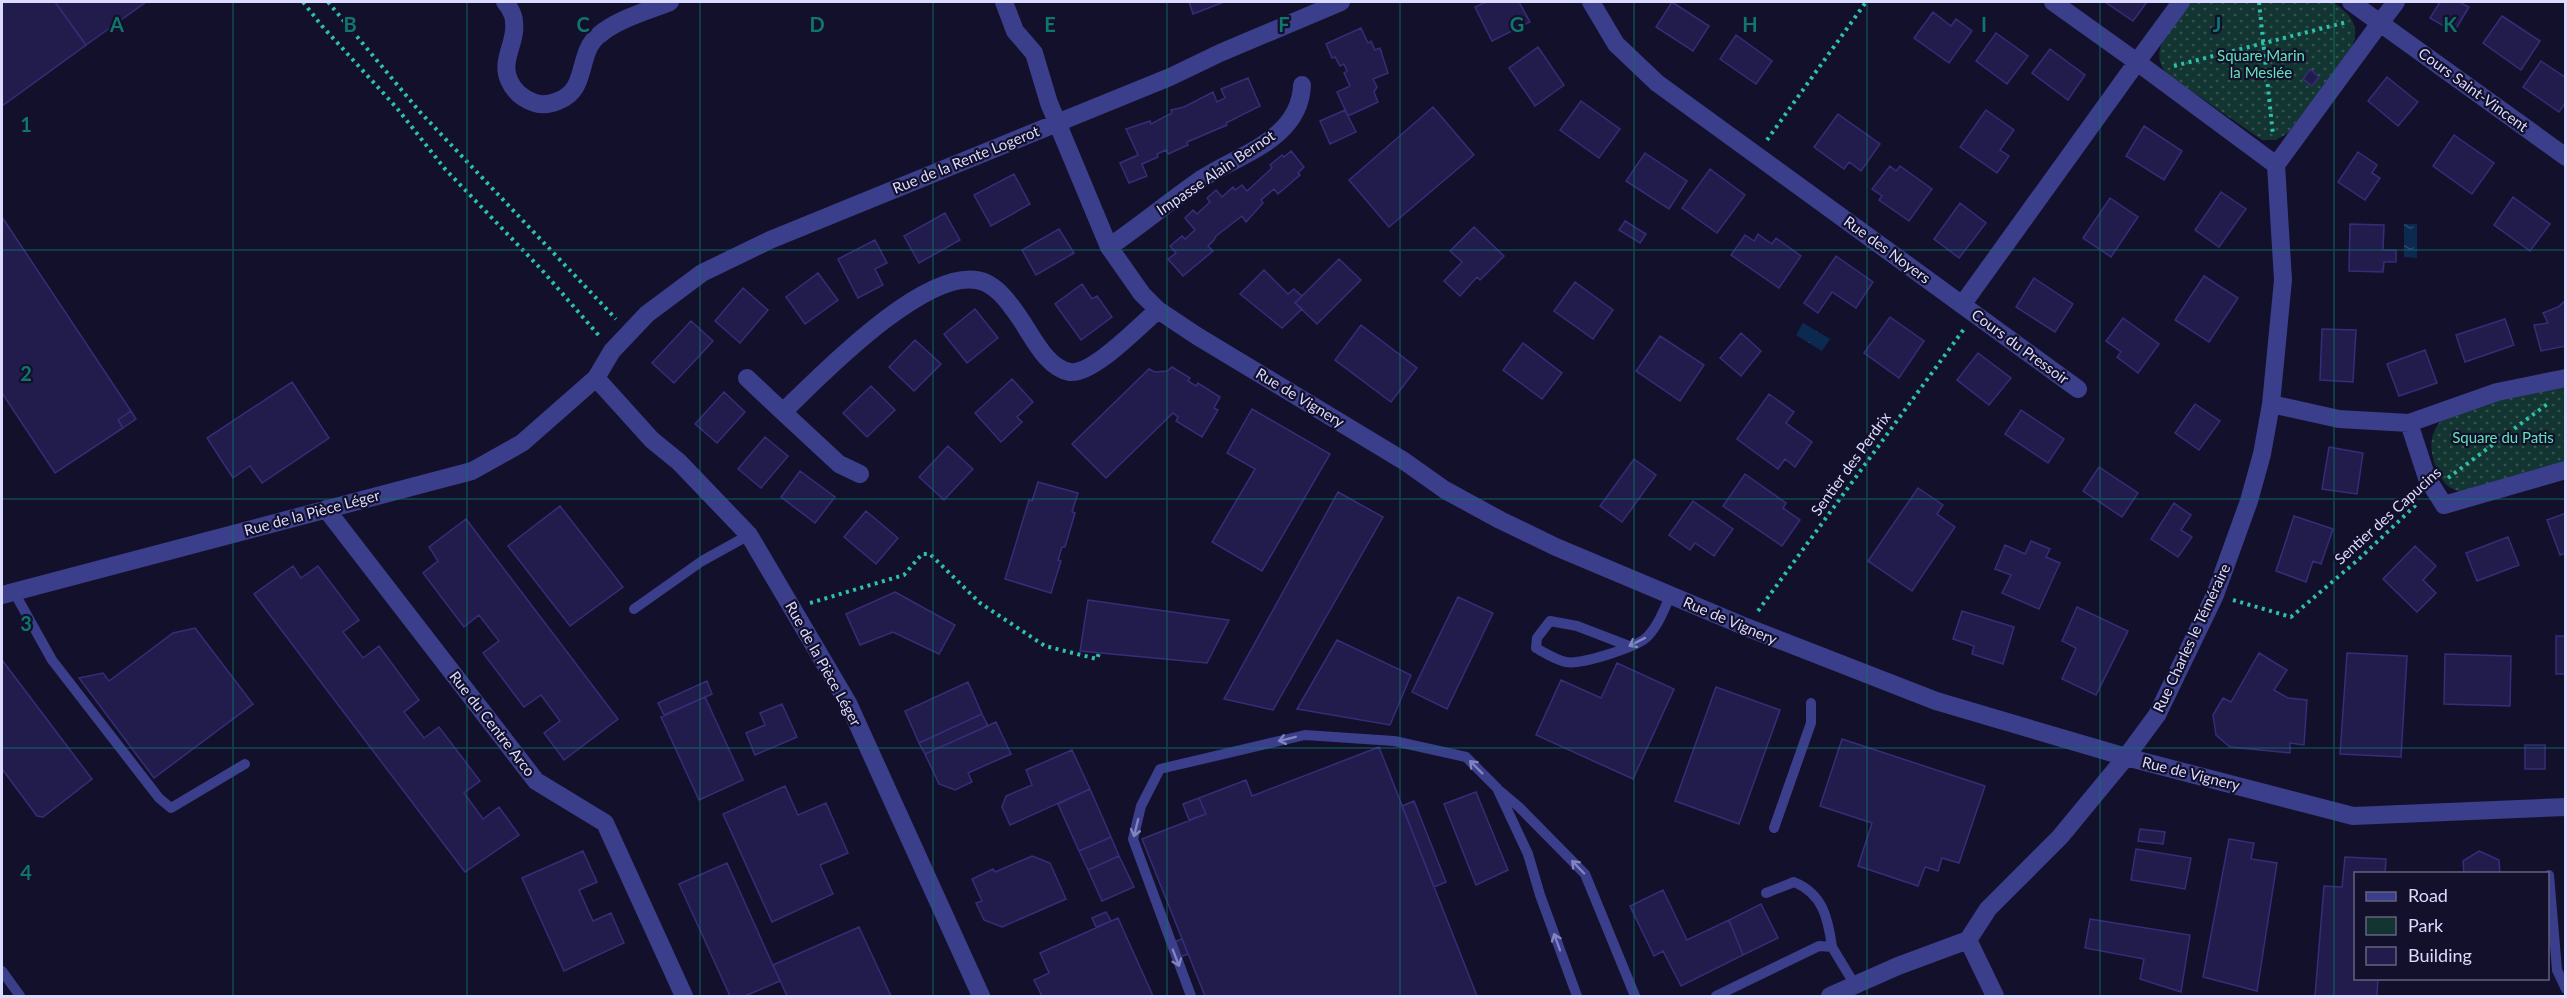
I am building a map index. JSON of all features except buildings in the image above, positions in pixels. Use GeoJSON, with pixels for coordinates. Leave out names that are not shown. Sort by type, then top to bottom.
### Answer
{"type":"FeatureCollection","features":[{"type":"Feature","properties":{"kind":"street"},"geometry":{"type":"LineString","coordinates":[[505,2],[514,22],[514,34],[506,65],[508,77],[513,88],[522,98],[538,104],[565,99],[574,91],[580,82],[586,55],[598,35],[670,2]]}},
{"type":"Feature","properties":{"kind":"street","name":"Rue de Vignery"},"geometry":{"type":"LineString","coordinates":[[1004,2],[1015,31],[1034,53],[1057,124],[1109,247],[1142,294],[1158,310],[1404,461],[1445,490],[1556,547],[1746,627],[1936,701],[2126,757],[2353,816],[2565,807]]}},
{"type":"Feature","properties":{"kind":"street","name":"Rue de la Rente Logerot"},"geometry":{"type":"LineString","coordinates":[[612,351],[628,332],[670,296],[702,273],[728,259],[1170,77],[1220,53],[1341,2]]}},
{"type":"Feature","properties":{"kind":"street","name":"Rue des Noyers"},"geometry":{"type":"LineString","coordinates":[[1591,2],[1616,44],[1657,84],[1969,309]]}},
{"type":"Feature","properties":{"kind":"street"},"geometry":{"type":"LineString","coordinates":[[2053,2],[2276,165],[2376,20],[2396,2]]}},
{"type":"Feature","properties":{"kind":"street"},"geometry":{"type":"LineString","coordinates":[[1969,309],[2143,67],[2181,2]]}},
{"type":"Feature","properties":{"kind":"street"},"geometry":{"type":"LineString","coordinates":[[2352,2],[2376,20]]}},
{"type":"Feature","properties":{"kind":"street","name":"Cours Saint-Vincent"},"geometry":{"type":"LineString","coordinates":[[2376,20],[2565,157]]}},
{"type":"Feature","properties":{"kind":"street","name":"Impasse Alain Bernot"},"geometry":{"type":"LineString","coordinates":[[1109,247],[1205,177],[1247,155],[1283,128],[1297,112],[1302,99],[1302,85]]}},
{"type":"Feature","properties":{"kind":"street","name":"Rue Charles le Téméraire"},"geometry":{"type":"LineString","coordinates":[[1968,940],[1988,909],[2060,837],[2126,757],[2157,715],[2215,595],[2249,501],[2262,454],[2271,404],[2279,343],[2283,280],[2276,165]]}},
{"type":"Feature","properties":{"kind":"street"},"geometry":{"type":"LineString","coordinates":[[783,412],[859,339],[903,307],[950,283],[969,279],[984,282],[997,290],[1010,304],[1048,360],[1059,368],[1071,372],[1090,367],[1158,310]]}},
{"type":"Feature","properties":{"kind":"street","name":"Cours du Pressoir"},"geometry":{"type":"LineString","coordinates":[[1969,309],[2079,388]]}},
{"type":"Feature","properties":{"kind":"street","name":"Rue de la Pièce Léger"},"geometry":{"type":"LineString","coordinates":[[8,594],[472,471],[522,443],[596,378],[612,351]]}},
{"type":"Feature","properties":{"kind":"street","name":"Rue de la Pièce Léger"},"geometry":{"type":"LineString","coordinates":[[596,378],[652,440],[679,462],[749,535],[848,703],[981,996]]}},
{"type":"Feature","properties":{"kind":"street"},"geometry":{"type":"LineString","coordinates":[[747,378],[839,464],[860,474]]}},
{"type":"Feature","properties":{"kind":"street"},"geometry":{"type":"LineString","coordinates":[[2271,404],[2339,419],[2409,423],[2497,392],[2565,378]]}},
{"type":"Feature","properties":{"kind":"street"},"geometry":{"type":"LineString","coordinates":[[2409,423],[2432,490],[2444,505],[2565,470]]}},
{"type":"Feature","properties":{"kind":"street","name":"Rue du Centre Arco"},"geometry":{"type":"LineString","coordinates":[[326,509],[536,781],[605,823],[684,996]]}},
{"type":"Feature","properties":{"kind":"street"},"geometry":{"type":"LineString","coordinates":[[1830,996],[1968,940],[1995,996]]}},
{"type":"Feature","properties":{"kind":"lane"},"geometry":{"type":"LineString","coordinates":[[634,609],[702,561],[749,535]]}},
{"type":"Feature","properties":{"kind":"lane"},"geometry":{"type":"LineString","coordinates":[[8,594],[52,660],[159,798],[171,808],[245,764]]}},
{"type":"Feature","properties":{"kind":"lane"},"geometry":{"type":"LineString","coordinates":[[1629,646],[1577,626],[1550,621],[1537,638],[1536,648],[1567,662],[1593,658],[1629,646],[1646,638],[1658,622],[1670,596]]}},
{"type":"Feature","properties":{"kind":"lane"},"geometry":{"type":"LineString","coordinates":[[1774,828],[1811,723],[1811,703]]}},
{"type":"Feature","properties":{"kind":"lane"},"geometry":{"type":"LineString","coordinates":[[1191,996],[1133,839],[1141,806],[1160,769],[1305,735],[1394,741],[1466,757],[1585,874],[1635,996]]}},
{"type":"Feature","properties":{"kind":"lane"},"geometry":{"type":"LineString","coordinates":[[1497,788],[1528,854],[1540,895],[1577,996]]}},
{"type":"Feature","properties":{"kind":"lane"},"geometry":{"type":"LineString","coordinates":[[2549,875],[2557,970],[2565,989]]}},
{"type":"Feature","properties":{"kind":"lane"},"geometry":{"type":"LineString","coordinates":[[1766,893],[1794,882],[1808,888],[1824,910],[1832,947],[1854,985]]}},
{"type":"Feature","properties":{"kind":"lane"},"geometry":{"type":"LineString","coordinates":[[1716,996],[1819,946],[1832,947]]}},
{"type":"Feature","properties":{"kind":"lane"},"geometry":{"type":"LineString","coordinates":[[2,971],[20,996]]}},
{"type":"Feature","properties":{"kind":"path"},"geometry":{"type":"LineString","coordinates":[[303,2],[396,107],[445,169],[541,269],[612,351]]}},
{"type":"Feature","properties":{"kind":"path"},"geometry":{"type":"LineString","coordinates":[[328,2],[420,112],[628,332]]}},
{"type":"Feature","properties":{"kind":"path"},"geometry":{"type":"LineString","coordinates":[[1756,155],[1866,2]]}},
{"type":"Feature","properties":{"kind":"path"},"geometry":{"type":"LineString","coordinates":[[2259,2],[2276,165]]}},
{"type":"Feature","properties":{"kind":"path"},"geometry":{"type":"LineString","coordinates":[[2143,67],[2376,20]]}},
{"type":"Feature","properties":{"kind":"path","name":"Sentier des Perdrix"},"geometry":{"type":"LineString","coordinates":[[1746,627],[1969,309]]}},
{"type":"Feature","properties":{"kind":"path","name":"Sentier des Capucins"},"geometry":{"type":"LineString","coordinates":[[2215,595],[2291,617],[2359,559],[2432,490],[2559,396]]}},
{"type":"Feature","properties":{"kind":"path"},"geometry":{"type":"LineString","coordinates":[[792,608],[904,575],[922,554],[930,554],[980,603],[1045,646],[1097,659],[1099,653]]}},
{"type":"Feature","properties":{"kind":"green space","name":"Square Marin la Meslée"},"geometry":{"type":"Polygon","coordinates":[[[2191,2],[2333,2],[2352,21],[2355,32],[2352,47],[2288,133],[2276,140],[2262,140],[2167,74],[2161,65],[2159,55],[2165,36],[2191,2]]]}},
{"type":"Feature","properties":{"kind":"green space","name":"Square du Patis"},"geometry":{"type":"Polygon","coordinates":[[[2565,385],[2565,465],[2464,492],[2450,487],[2443,481],[2431,448],[2435,430],[2442,420],[2481,402],[2565,385]]]}},
{"type":"Feature","properties":{"kind":"water"},"geometry":{"type":"Polygon","coordinates":[[[2404,224],[2417,224],[2417,258],[2404,257],[2404,224]]]}},
{"type":"Feature","properties":{"kind":"water"},"geometry":{"type":"Polygon","coordinates":[[[1803,323],[1830,339],[1822,351],[1796,335],[1803,323]]]}}]}
